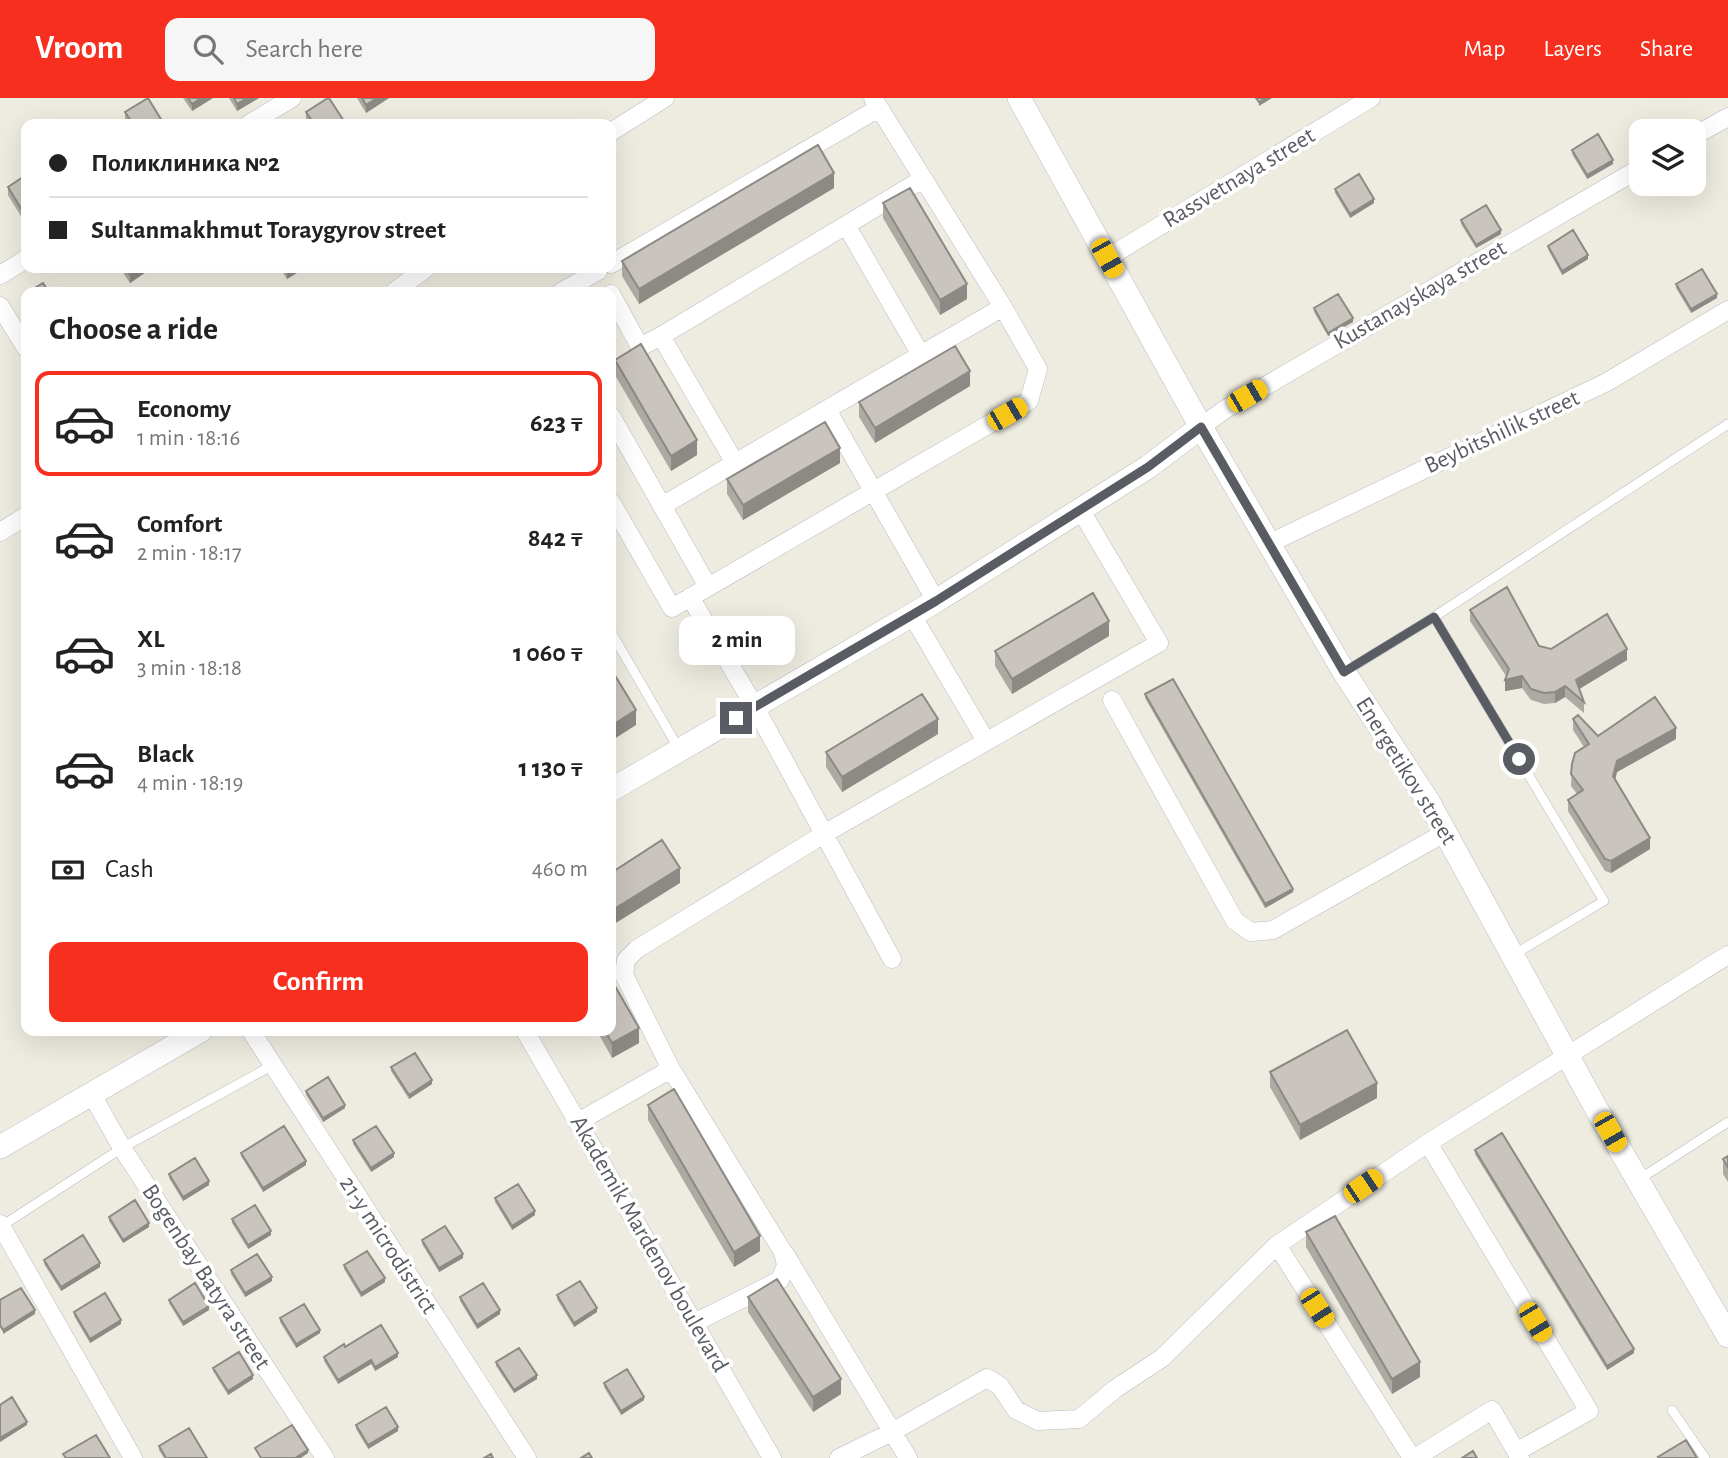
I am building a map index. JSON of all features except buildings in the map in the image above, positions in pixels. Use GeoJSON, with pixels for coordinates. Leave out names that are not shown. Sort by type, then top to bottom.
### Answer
{"type":"FeatureCollection","features":[{"type":"Feature","properties":{"kind":"main road","name":"Energetikov street"},"geometry":{"type":"LineString","coordinates":[[1019,98],[1201,427],[1344,672],[1429,801],[1512,956],[1728,1336]]}},
{"type":"Feature","properties":{"kind":"main road"},"geometry":{"type":"LineString","coordinates":[[616,787],[936,601],[1148,467],[1201,427]]}},
{"type":"Feature","properties":{"kind":"main road"},"geometry":{"type":"LineString","coordinates":[[0,1147],[191,1036]]}},
{"type":"Feature","properties":{"kind":"street"},"geometry":{"type":"LineString","coordinates":[[257,119],[292,98]]}},
{"type":"Feature","properties":{"kind":"street"},"geometry":{"type":"LineString","coordinates":[[616,129],[665,98]]}},
{"type":"Feature","properties":{"kind":"street","name":"Rassvetnaya street"},"geometry":{"type":"LineString","coordinates":[[1107,258],[1371,98]]}},
{"type":"Feature","properties":{"kind":"street"},"geometry":{"type":"LineString","coordinates":[[616,260],[876,103],[1003,307],[1038,369],[1030,401],[672,608],[616,511]]}},
{"type":"Feature","properties":{"kind":"street"},"geometry":{"type":"LineString","coordinates":[[1706,129],[1728,117]]}},
{"type":"Feature","properties":{"kind":"street","name":"Kustanayskaya street"},"geometry":{"type":"LineString","coordinates":[[1201,427],[1224,410],[1629,175]]}},
{"type":"Feature","properties":{"kind":"street"},"geometry":{"type":"LineString","coordinates":[[621,358],[923,179]]}},
{"type":"Feature","properties":{"kind":"street"},"geometry":{"type":"LineString","coordinates":[[846,225],[921,355]]}},
{"type":"Feature","properties":{"kind":"street"},"geometry":{"type":"LineString","coordinates":[[0,275],[21,262]]}},
{"type":"Feature","properties":{"kind":"street"},"geometry":{"type":"LineString","coordinates":[[401,287],[419,273]]}},
{"type":"Feature","properties":{"kind":"street"},"geometry":{"type":"LineString","coordinates":[[570,287],[594,273]]}},
{"type":"Feature","properties":{"kind":"street"},"geometry":{"type":"LineString","coordinates":[[616,304],[640,346]]}},
{"type":"Feature","properties":{"kind":"street"},"geometry":{"type":"LineString","coordinates":[[0,306],[21,340]]}},
{"type":"Feature","properties":{"kind":"street"},"geometry":{"type":"LineString","coordinates":[[662,506],[1003,307]]}},
{"type":"Feature","properties":{"kind":"street","name":"Beybitshilik street"},"geometry":{"type":"LineString","coordinates":[[1269,543],[1607,382],[1728,310]]}},
{"type":"Feature","properties":{"kind":"street"},"geometry":{"type":"LineString","coordinates":[[661,336],[735,463]]}},
{"type":"Feature","properties":{"kind":"street"},"geometry":{"type":"LineString","coordinates":[[827,410],[936,601]]}},
{"type":"Feature","properties":{"kind":"street"},"geometry":{"type":"LineString","coordinates":[[616,425],[707,586]]}},
{"type":"Feature","properties":{"kind":"street"},"geometry":{"type":"LineString","coordinates":[[908,1458],[671,1069],[624,975],[626,960],[637,949],[824,834],[1158,643],[1080,509]]}},
{"type":"Feature","properties":{"kind":"street"},"geometry":{"type":"LineString","coordinates":[[0,533],[21,519]]}},
{"type":"Feature","properties":{"kind":"street"},"geometry":{"type":"LineString","coordinates":[[690,597],[755,707],[892,959]]}},
{"type":"Feature","properties":{"kind":"street"},"geometry":{"type":"LineString","coordinates":[[912,615],[986,741]]}},
{"type":"Feature","properties":{"kind":"street"},"geometry":{"type":"LineString","coordinates":[[1112,700],[1235,920],[1251,932],[1273,930],[1446,832]]}},
{"type":"Feature","properties":{"kind":"street"},"geometry":{"type":"LineString","coordinates":[[839,1458],[892,1432],[987,1378],[1000,1387],[1016,1410],[1038,1421],[1079,1419],[1115,1389],[1162,1358],[1277,1245],[1427,1143],[1728,955]]}},
{"type":"Feature","properties":{"kind":"street","name":"21-y microdistrict"},"geometry":{"type":"LineString","coordinates":[[254,1036],[527,1458]]}},
{"type":"Feature","properties":{"kind":"street","name":"Akademik Mardenov boulevard"},"geometry":{"type":"LineString","coordinates":[[528,1036],[772,1458]]}},
{"type":"Feature","properties":{"kind":"street"},"geometry":{"type":"LineString","coordinates":[[578,1122],[671,1069]]}},
{"type":"Feature","properties":{"kind":"street","name":"Bogenbay Batyra street"},"geometry":{"type":"LineString","coordinates":[[91,1093],[122,1148],[325,1458]]}},
{"type":"Feature","properties":{"kind":"street"},"geometry":{"type":"LineString","coordinates":[[1277,1245],[1413,1458],[1492,1410],[1518,1455],[1589,1411],[1427,1143]]}},
{"type":"Feature","properties":{"kind":"street"},"geometry":{"type":"LineString","coordinates":[[0,1225],[133,1458]]}},
{"type":"Feature","properties":{"kind":"street"},"geometry":{"type":"LineString","coordinates":[[694,1323],[780,1280],[786,1265],[783,1252]]}},
{"type":"Feature","properties":{"kind":"lane"},"geometry":{"type":"LineString","coordinates":[[1344,672],[1434,617],[1728,424]]}},
{"type":"Feature","properties":{"kind":"lane"},"geometry":{"type":"LineString","coordinates":[[1434,617],[1604,901],[1512,956]]}},
{"type":"Feature","properties":{"kind":"lane"},"geometry":{"type":"LineString","coordinates":[[616,641],[680,750]]}},
{"type":"Feature","properties":{"kind":"lane"},"geometry":{"type":"LineString","coordinates":[[0,1225],[122,1148],[273,1065]]}},
{"type":"Feature","properties":{"kind":"lane"},"geometry":{"type":"LineString","coordinates":[[1638,1180],[1728,1122]]}},
{"type":"Feature","properties":{"kind":"lane"},"geometry":{"type":"LineString","coordinates":[[1672,1410],[1704,1458]]}},
{"type":"Feature","properties":{"kind":"route"},"geometry":{"type":"LineString","coordinates":[[736,718],[936,601],[1148,467],[1201,427],[1344,672],[1434,617],[1519,759]]}}]}
